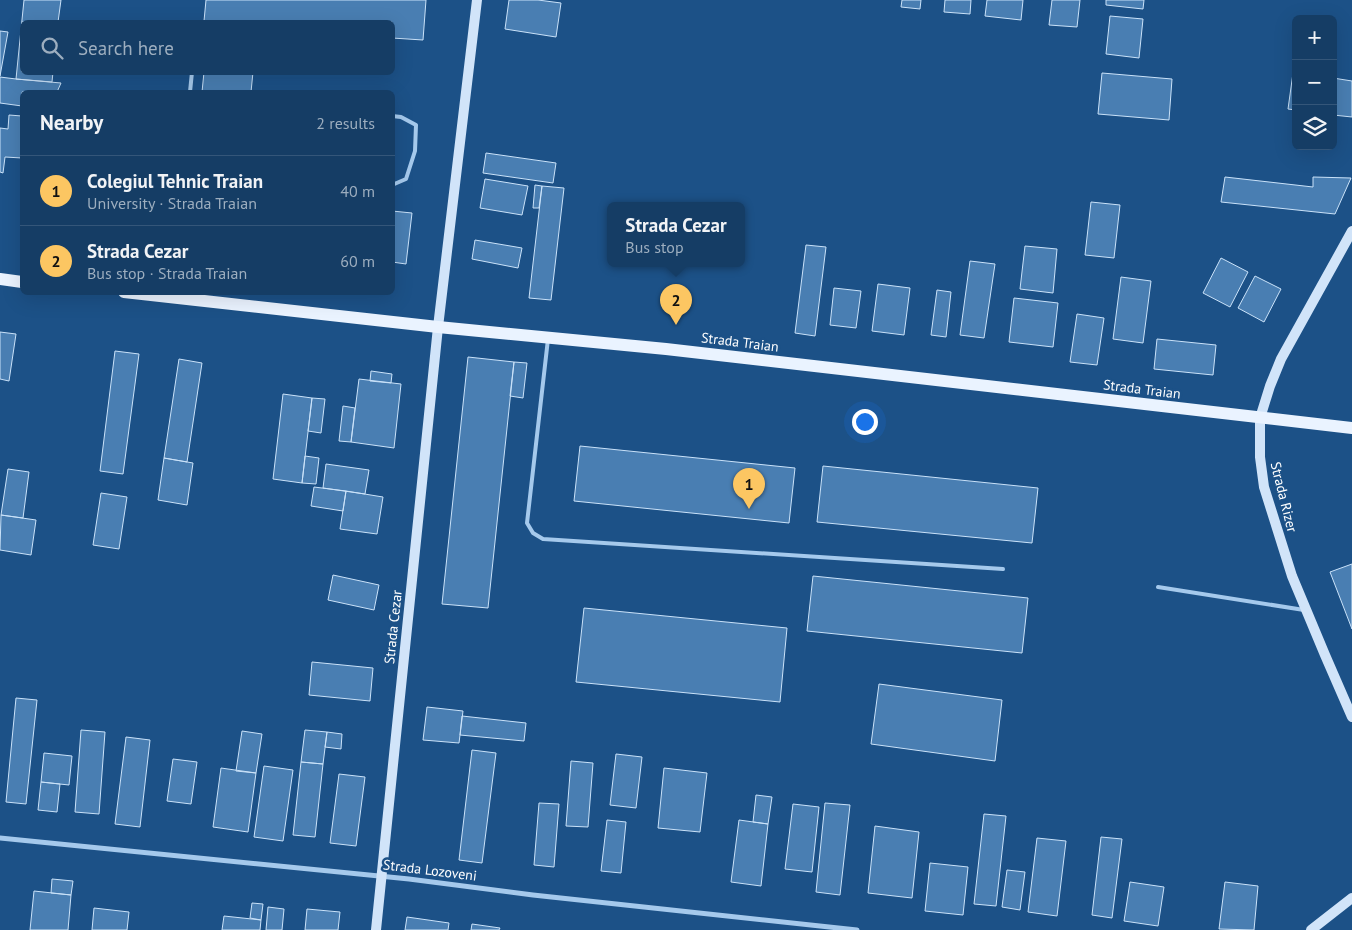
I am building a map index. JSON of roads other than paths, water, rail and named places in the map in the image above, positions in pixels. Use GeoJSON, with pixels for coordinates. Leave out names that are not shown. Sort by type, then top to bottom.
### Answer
{"type":"FeatureCollection","features":[{"type":"Feature","properties":{"kind":"main road"},"geometry":{"type":"LineString","coordinates":[[0,279],[20,282]]}},
{"type":"Feature","properties":{"kind":"main road","name":"Strada Traian"},"geometry":{"type":"LineString","coordinates":[[166,295],[438,327],[686,351],[1352,428]]}},
{"type":"Feature","properties":{"kind":"street","name":"Strada Cezar"},"geometry":{"type":"LineString","coordinates":[[376,930],[438,327],[477,0]]}},
{"type":"Feature","properties":{"kind":"street","name":"Strada Rizer"},"geometry":{"type":"LineString","coordinates":[[1352,231],[1281,359],[1260,418],[1260,457],[1264,487],[1292,576],[1352,717]]}},
{"type":"Feature","properties":{"kind":"street","name":"Strada Lozoveni"},"geometry":{"type":"LineString","coordinates":[[0,838],[382,876],[533,895],[857,930]]}},
{"type":"Feature","properties":{"kind":"street"},"geometry":{"type":"LineString","coordinates":[[1311,930],[1352,898]]}},
{"type":"Feature","properties":{"kind":"lane"},"geometry":{"type":"LineString","coordinates":[[190,90],[192,75]]}},
{"type":"Feature","properties":{"kind":"lane"},"geometry":{"type":"LineString","coordinates":[[395,116],[401,117],[416,125],[415,151],[406,179],[395,184]]}},
{"type":"Feature","properties":{"kind":"lane"},"geometry":{"type":"LineString","coordinates":[[548,337],[527,523],[533,533],[543,539],[1003,569]]}},
{"type":"Feature","properties":{"kind":"lane"},"geometry":{"type":"LineString","coordinates":[[1158,587],[1306,611]]}},
{"type":"Feature","properties":{"kind":"place","name":"Strada Cezar"},"geometry":{"type":"Point","coordinates":[676,325]}},
{"type":"Feature","properties":{"kind":"place","name":"Colegiul Tehnic Traian"},"geometry":{"type":"Point","coordinates":[749,509]}}]}
